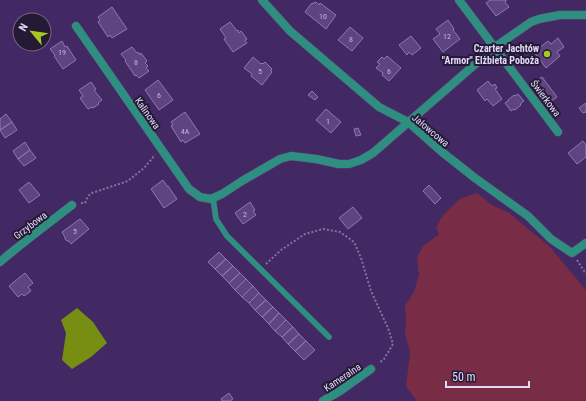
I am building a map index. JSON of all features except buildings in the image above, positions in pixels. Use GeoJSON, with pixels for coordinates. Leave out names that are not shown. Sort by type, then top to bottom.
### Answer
{"type":"FeatureCollection","features":[{"type":"Feature","properties":{"kind":"street","name":"Jałowcowa"},"geometry":{"type":"LineString","coordinates":[[262,0],[290,31],[379,107],[408,122],[442,152],[528,216],[551,239],[572,253]]}},
{"type":"Feature","properties":{"kind":"street","name":"Świerkowa"},"geometry":{"type":"LineString","coordinates":[[459,0],[558,132]]}},
{"type":"Feature","properties":{"kind":"street"},"geometry":{"type":"LineString","coordinates":[[213,198],[280,158],[297,156],[339,164],[349,164],[361,160],[372,153],[495,47],[530,22],[560,15],[586,15]]}},
{"type":"Feature","properties":{"kind":"street","name":"Kalinowa"},"geometry":{"type":"LineString","coordinates":[[76,26],[189,189],[200,198],[213,198]]}},
{"type":"Feature","properties":{"kind":"street","name":"Grzybowa"},"geometry":{"type":"LineString","coordinates":[[0,262],[72,205]]}},
{"type":"Feature","properties":{"kind":"street"},"geometry":{"type":"LineString","coordinates":[[572,253],[586,243]]}},
{"type":"Feature","properties":{"kind":"street","name":"Kameralna"},"geometry":{"type":"LineString","coordinates":[[323,401],[371,369]]}},
{"type":"Feature","properties":{"kind":"lane"},"geometry":{"type":"LineString","coordinates":[[213,198],[216,219],[227,236],[328,337]]}},
{"type":"Feature","properties":{"kind":"path"},"geometry":{"type":"LineString","coordinates":[[72,205],[80,202],[85,203],[88,196],[92,193],[128,181],[144,168],[161,148]]}},
{"type":"Feature","properties":{"kind":"path"},"geometry":{"type":"LineString","coordinates":[[260,269],[281,250],[305,234],[323,229],[340,232],[354,242],[361,258],[371,291],[388,328],[393,344],[384,359],[371,369]]}},
{"type":"Feature","properties":{"kind":"path"},"geometry":{"type":"LineString","coordinates":[[572,253],[586,274]]}},
{"type":"Feature","properties":{"kind":"shaded area"},"geometry":{"type":"Polygon","coordinates":[[[477,193],[492,205],[509,213],[549,246],[586,290],[586,401],[417,401],[406,386],[410,352],[405,333],[405,306],[414,292],[419,275],[417,257],[423,246],[439,234],[436,227],[443,215],[460,199],[477,193]]]}},
{"type":"Feature","properties":{"kind":"shaded area"},"geometry":{"type":"Polygon","coordinates":[[[77,308],[93,322],[107,343],[91,357],[72,369],[62,360],[66,333],[61,320],[77,308]]]}},
{"type":"Feature","properties":{"kind":"place","name":"Czarter Jachtów \"Armor\" Elżbieta Poboża"},"geometry":{"type":"Point","coordinates":[547,54]}}]}
